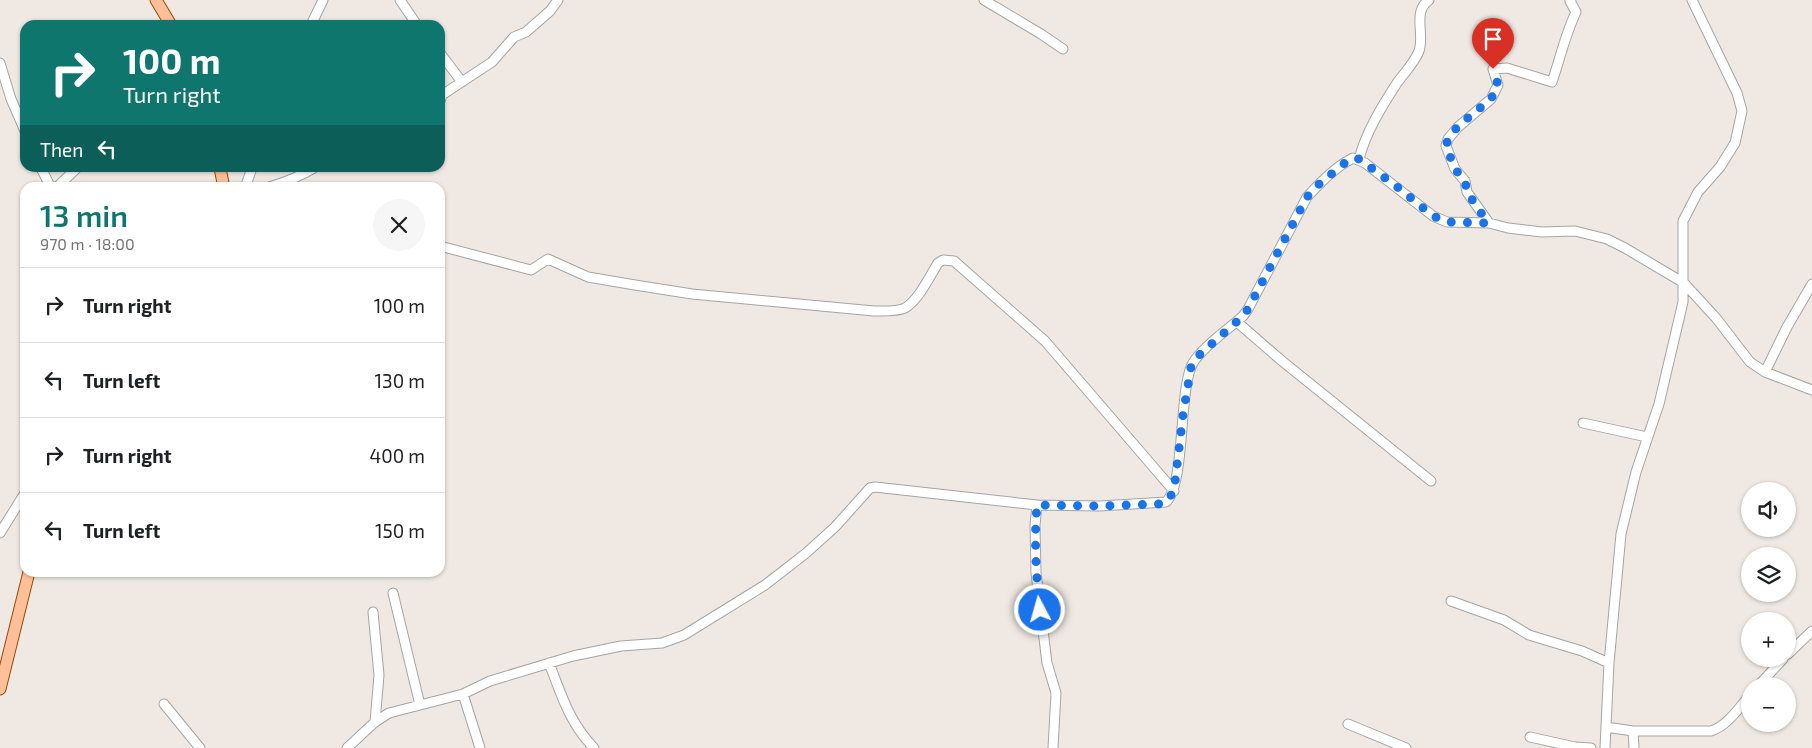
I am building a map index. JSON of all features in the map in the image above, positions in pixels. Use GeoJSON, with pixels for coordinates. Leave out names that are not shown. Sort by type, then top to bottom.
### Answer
{"type":"FeatureCollection","features":[{"type":"Feature","properties":{"kind":"main road"},"geometry":{"type":"LineString","coordinates":[[156,0],[168,20]]}},
{"type":"Feature","properties":{"kind":"main road"},"geometry":{"type":"LineString","coordinates":[[0,689],[28,577]]}},
{"type":"Feature","properties":{"kind":"street"},"geometry":{"type":"LineString","coordinates":[[314,20],[324,0]]}},
{"type":"Feature","properties":{"kind":"street"},"geometry":{"type":"LineString","coordinates":[[400,0],[414,20]]}},
{"type":"Feature","properties":{"kind":"street"},"geometry":{"type":"LineString","coordinates":[[445,93],[492,62],[514,38],[526,32],[550,11],[558,0]]}},
{"type":"Feature","properties":{"kind":"street"},"geometry":{"type":"LineString","coordinates":[[984,0],[1063,49]]}},
{"type":"Feature","properties":{"kind":"street"},"geometry":{"type":"LineString","coordinates":[[1359,159],[1362,146],[1382,106],[1419,53],[1421,42],[1420,12],[1422,6],[1429,0]]}},
{"type":"Feature","properties":{"kind":"street"},"geometry":{"type":"LineString","coordinates":[[1488,223],[1470,196],[1465,181],[1455,169],[1446,146],[1448,139],[1458,126],[1491,99],[1498,85],[1493,69],[1507,68],[1552,82],[1562,54],[1566,33],[1576,12],[1571,0]]}},
{"type":"Feature","properties":{"kind":"street"},"geometry":{"type":"LineString","coordinates":[[1605,748],[1609,663],[1622,534],[1636,472],[1668,372],[1683,302],[1683,221],[1698,192],[1720,167],[1735,143],[1742,111],[1737,93],[1692,0]]}},
{"type":"Feature","properties":{"kind":"street"},"geometry":{"type":"LineString","coordinates":[[445,59],[462,82]]}},
{"type":"Feature","properties":{"kind":"street"},"geometry":{"type":"LineString","coordinates":[[0,64],[11,100],[20,120]]}},
{"type":"Feature","properties":{"kind":"street"},"geometry":{"type":"LineString","coordinates":[[347,748],[375,722],[389,713],[463,694],[490,681],[597,650],[662,643],[684,635],[765,585],[806,554],[836,527],[870,488],[947,494],[1037,505],[1100,506],[1159,504],[1166,502],[1174,491],[1191,367],[1197,357],[1237,322],[1248,309],[1307,197],[1318,185],[1353,158],[1359,159],[1433,216],[1447,222],[1488,223],[1508,228],[1542,232],[1575,231],[1607,239],[1625,248],[1684,282],[1716,318],[1750,362],[1765,372],[1812,390]]}},
{"type":"Feature","properties":{"kind":"street"},"geometry":{"type":"LineString","coordinates":[[62,182],[73,172]]}},
{"type":"Feature","properties":{"kind":"street"},"geometry":{"type":"LineString","coordinates":[[283,182],[306,172]]}},
{"type":"Feature","properties":{"kind":"street"},"geometry":{"type":"LineString","coordinates":[[445,247],[531,270],[548,260],[588,277],[692,294],[874,311],[906,308],[913,302],[938,264],[943,260],[954,261],[1045,341],[1174,491]]}},
{"type":"Feature","properties":{"kind":"street"},"geometry":{"type":"LineString","coordinates":[[1765,372],[1787,327],[1812,284]]}},
{"type":"Feature","properties":{"kind":"street"},"geometry":{"type":"LineString","coordinates":[[1237,322],[1282,361],[1431,481]]}},
{"type":"Feature","properties":{"kind":"street"},"geometry":{"type":"LineString","coordinates":[[1582,423],[1648,436]]}},
{"type":"Feature","properties":{"kind":"street"},"geometry":{"type":"LineString","coordinates":[[0,533],[20,501]]}},
{"type":"Feature","properties":{"kind":"street"},"geometry":{"type":"LineString","coordinates":[[1037,505],[1038,591],[1048,663],[1056,692],[1053,748]]}},
{"type":"Feature","properties":{"kind":"street"},"geometry":{"type":"LineString","coordinates":[[393,593],[420,705]]}},
{"type":"Feature","properties":{"kind":"street"},"geometry":{"type":"LineString","coordinates":[[1451,602],[1504,620],[1529,635],[1582,651],[1609,663]]}},
{"type":"Feature","properties":{"kind":"street"},"geometry":{"type":"LineString","coordinates":[[373,612],[379,676],[375,722]]}},
{"type":"Feature","properties":{"kind":"street"},"geometry":{"type":"LineString","coordinates":[[1796,646],[1812,631]]}},
{"type":"Feature","properties":{"kind":"street"},"geometry":{"type":"LineString","coordinates":[[549,663],[568,713],[583,737],[594,748]]}},
{"type":"Feature","properties":{"kind":"street"},"geometry":{"type":"LineString","coordinates":[[1766,677],[1776,667]]}},
{"type":"Feature","properties":{"kind":"street"},"geometry":{"type":"LineString","coordinates":[[463,694],[480,748]]}},
{"type":"Feature","properties":{"kind":"street"},"geometry":{"type":"LineString","coordinates":[[164,704],[200,748]]}},
{"type":"Feature","properties":{"kind":"street"},"geometry":{"type":"LineString","coordinates":[[1606,727],[1633,731],[1711,732],[1724,724],[1741,705]]}},
{"type":"Feature","properties":{"kind":"street"},"geometry":{"type":"LineString","coordinates":[[1348,724],[1406,748]]}},
{"type":"Feature","properties":{"kind":"street"},"geometry":{"type":"LineString","coordinates":[[1633,731],[1634,748]]}},
{"type":"Feature","properties":{"kind":"street"},"geometry":{"type":"LineString","coordinates":[[1530,737],[1575,747],[1591,748]]}},
{"type":"Feature","properties":{"kind":"route"},"geometry":{"type":"LineString","coordinates":[[1040,610],[1036,573],[1037,505],[1100,506],[1159,504],[1166,502],[1170,498],[1174,491],[1191,367],[1197,357],[1243,316],[1248,309],[1297,214],[1307,197],[1318,185],[1346,162],[1353,158],[1359,159],[1433,216],[1447,222],[1488,223],[1467,192],[1465,181],[1455,169],[1446,146],[1448,139],[1458,126],[1491,99],[1498,85],[1493,69]]}}]}
